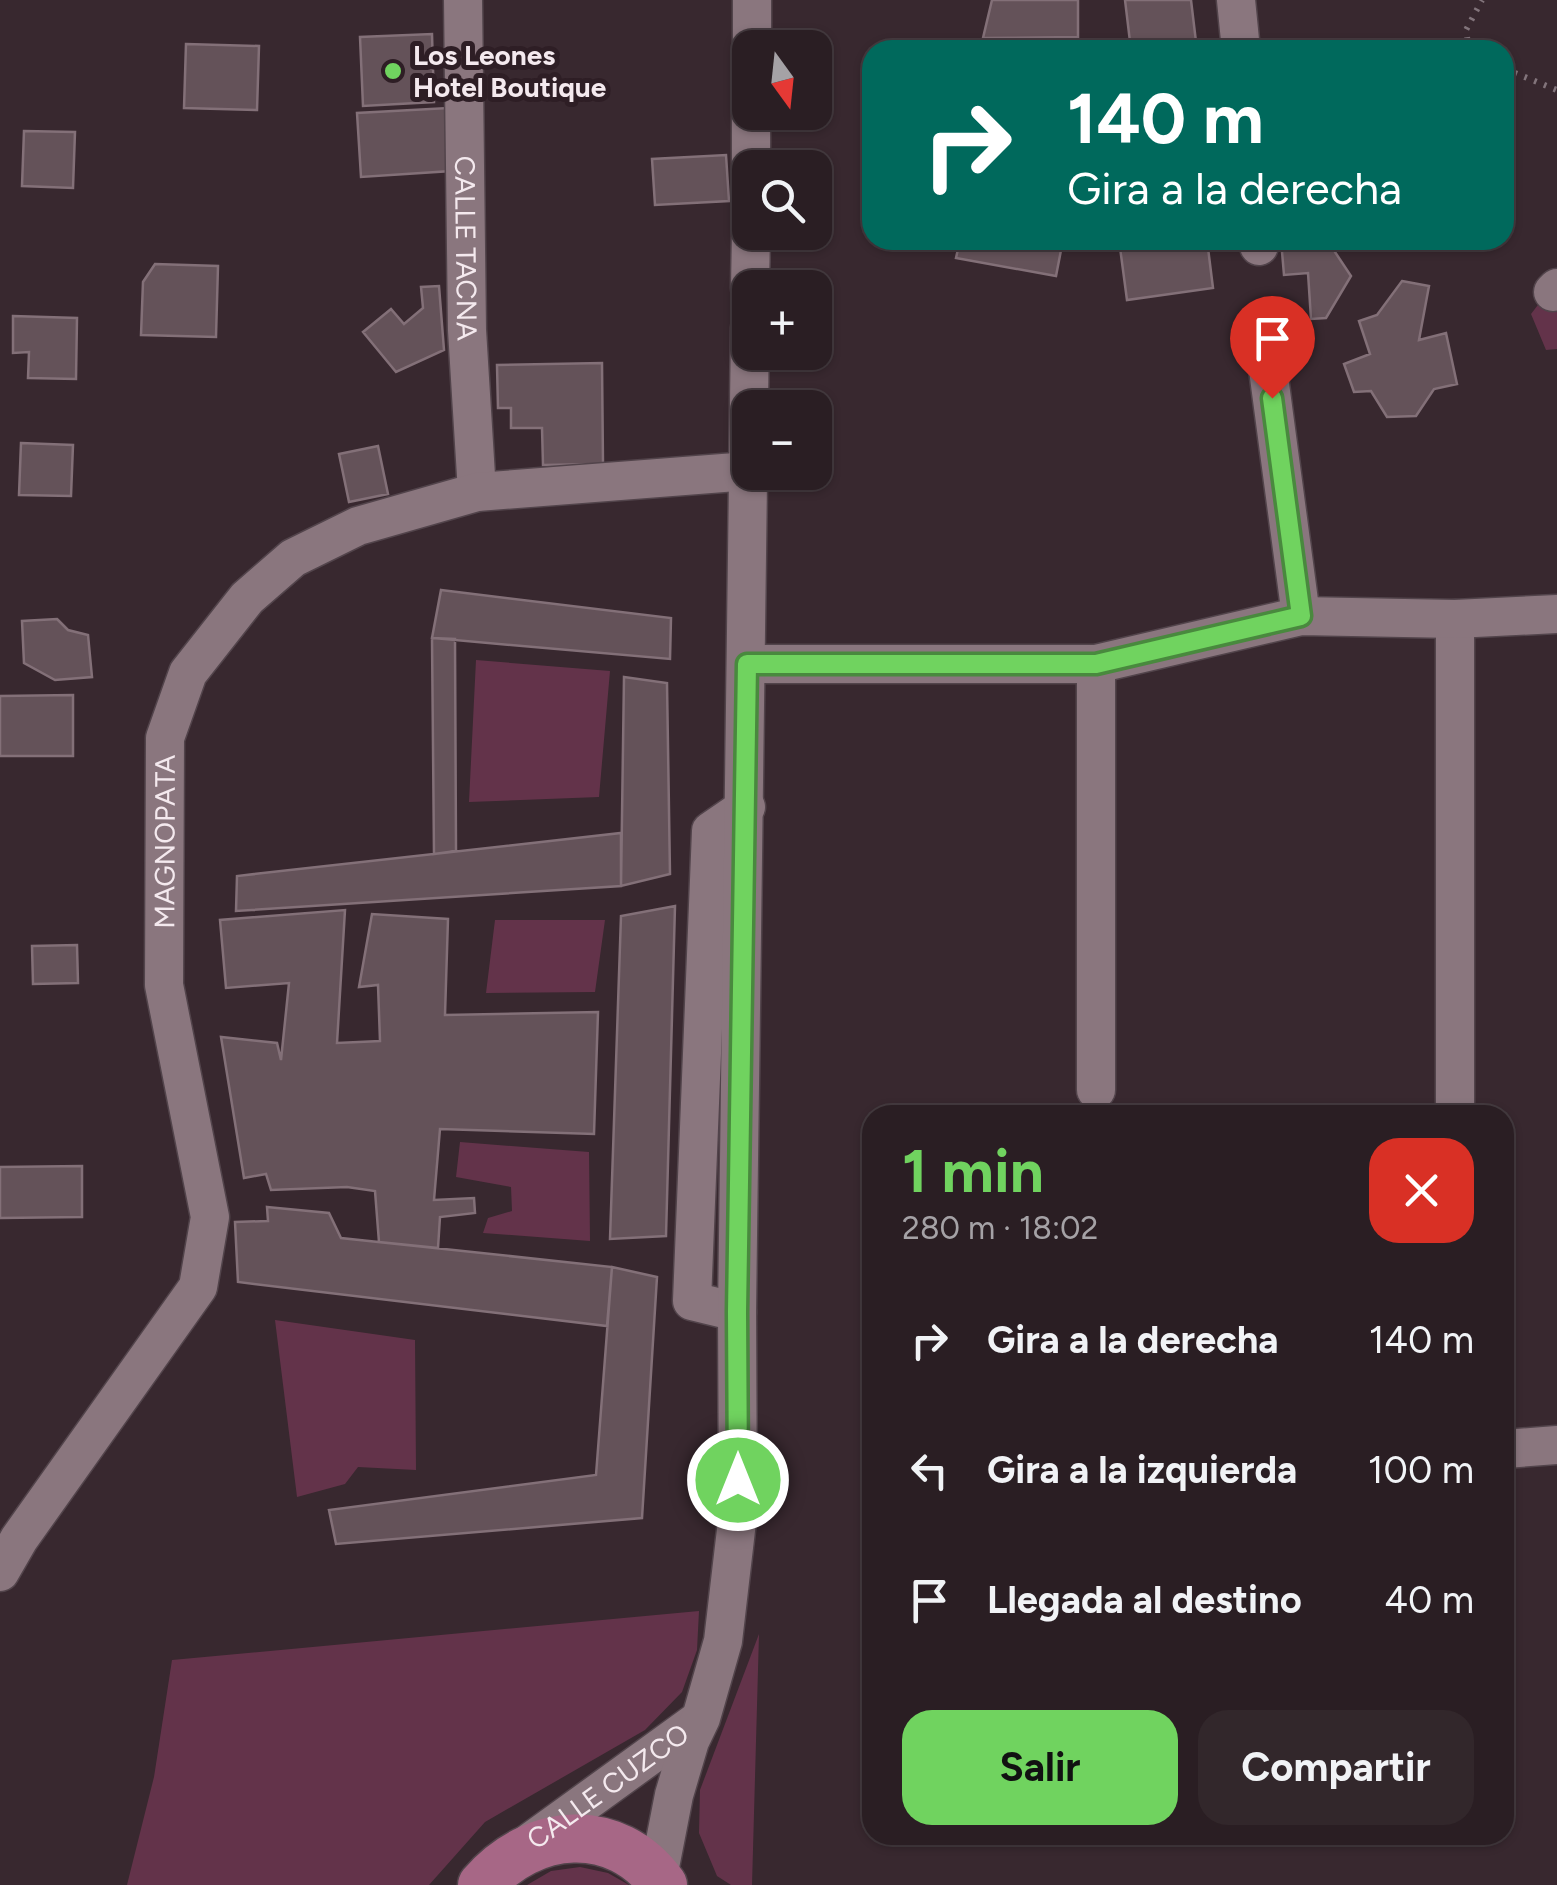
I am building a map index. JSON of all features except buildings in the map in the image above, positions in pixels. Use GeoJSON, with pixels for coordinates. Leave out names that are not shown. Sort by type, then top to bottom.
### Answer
{"type":"FeatureCollection","features":[{"type":"Feature","properties":{"kind":"main road"},"geometry":{"type":"LineString","coordinates":[[497,1870],[545,1842],[584,1838],[612,1844],[637,1858],[660,1881]]}},
{"type":"Feature","properties":{"kind":"street","name":"CALLE TACNA"},"geometry":{"type":"LineString","coordinates":[[463,0],[466,330],[477,492]]}},
{"type":"Feature","properties":{"kind":"street"},"geometry":{"type":"LineString","coordinates":[[752,0],[752,30]]}},
{"type":"Feature","properties":{"kind":"street"},"geometry":{"type":"LineString","coordinates":[[1236,0],[1239,40]]}},
{"type":"Feature","properties":{"kind":"street"},"geometry":{"type":"LineString","coordinates":[[1267,362],[1301,616]]}},
{"type":"Feature","properties":{"kind":"street","name":"MAGNOPATA"},"geometry":{"type":"LineString","coordinates":[[0,1572],[19,1539],[198,1286],[210,1217],[164,984],[165,738],[188,673],[248,598],[294,558],[358,526],[477,492],[732,471]]}},
{"type":"Feature","properties":{"kind":"street","name":"CALLE CUZCO"},"geometry":{"type":"LineString","coordinates":[[660,1881],[666,1822],[723,1641],[738,1513],[737,1312],[749,490]]}},
{"type":"Feature","properties":{"kind":"street"},"geometry":{"type":"LineString","coordinates":[[747,664],[1096,664],[1301,616],[1454,619],[1557,614]]}},
{"type":"Feature","properties":{"kind":"street"},"geometry":{"type":"LineString","coordinates":[[1454,619],[1455,1105]]}},
{"type":"Feature","properties":{"kind":"street"},"geometry":{"type":"LineString","coordinates":[[1096,664],[1096,1090]]}},
{"type":"Feature","properties":{"kind":"street"},"geometry":{"type":"LineString","coordinates":[[1514,1449],[1557,1445]]}},
{"type":"Feature","properties":{"kind":"street","name":"CALLE CUZCO"},"geometry":{"type":"LineString","coordinates":[[497,1870],[701,1718]]}},
{"type":"Feature","properties":{"kind":"path"},"geometry":{"type":"LineString","coordinates":[[1468,40],[1466,30],[1482,0]]}},
{"type":"Feature","properties":{"kind":"path"},"geometry":{"type":"LineString","coordinates":[[1514,73],[1557,90]]}},
{"type":"Feature","properties":{"kind":"shaded area"},"geometry":{"type":"Polygon","coordinates":[[[1557,280],[1557,349],[1546,350],[1531,314],[1557,280]]]}},
{"type":"Feature","properties":{"kind":"shaded area"},"geometry":{"type":"Polygon","coordinates":[[[476,660],[610,671],[599,797],[469,802],[476,660]]]}},
{"type":"Feature","properties":{"kind":"shaded area"},"geometry":{"type":"Polygon","coordinates":[[[495,920],[605,920],[595,992],[486,993],[495,920]]]}},
{"type":"Feature","properties":{"kind":"shaded area"},"geometry":{"type":"Polygon","coordinates":[[[460,1142],[589,1152],[590,1241],[483,1233],[488,1218],[512,1211],[511,1187],[456,1177],[460,1142]]]}},
{"type":"Feature","properties":{"kind":"shaded area"},"geometry":{"type":"Polygon","coordinates":[[[275,1320],[415,1340],[416,1470],[358,1467],[345,1484],[297,1497],[275,1320]]]}},
{"type":"Feature","properties":{"kind":"shaded area"},"geometry":{"type":"Polygon","coordinates":[[[699,1611],[697,1650],[682,1692],[645,1730],[485,1822],[429,1885],[127,1885],[154,1777],[172,1660],[699,1611]]]}},
{"type":"Feature","properties":{"kind":"shaded area"},"geometry":{"type":"Polygon","coordinates":[[[759,1634],[752,1885],[731,1885],[717,1876],[699,1833],[700,1790],[759,1634]]]}},
{"type":"Feature","properties":{"kind":"shaded area"},"geometry":{"type":"Polygon","coordinates":[[[580,1867],[608,1873],[629,1885],[527,1885],[551,1871],[580,1867]]]}},
{"type":"Feature","properties":{"kind":"place","name":"Los Leones Hotel Boutique"},"geometry":{"type":"Point","coordinates":[393,71]}},
{"type":"Feature","properties":{"kind":"route"},"geometry":{"type":"LineString","coordinates":[[738,1480],[747,664],[1096,664],[1301,616],[1272,398]]}}]}
